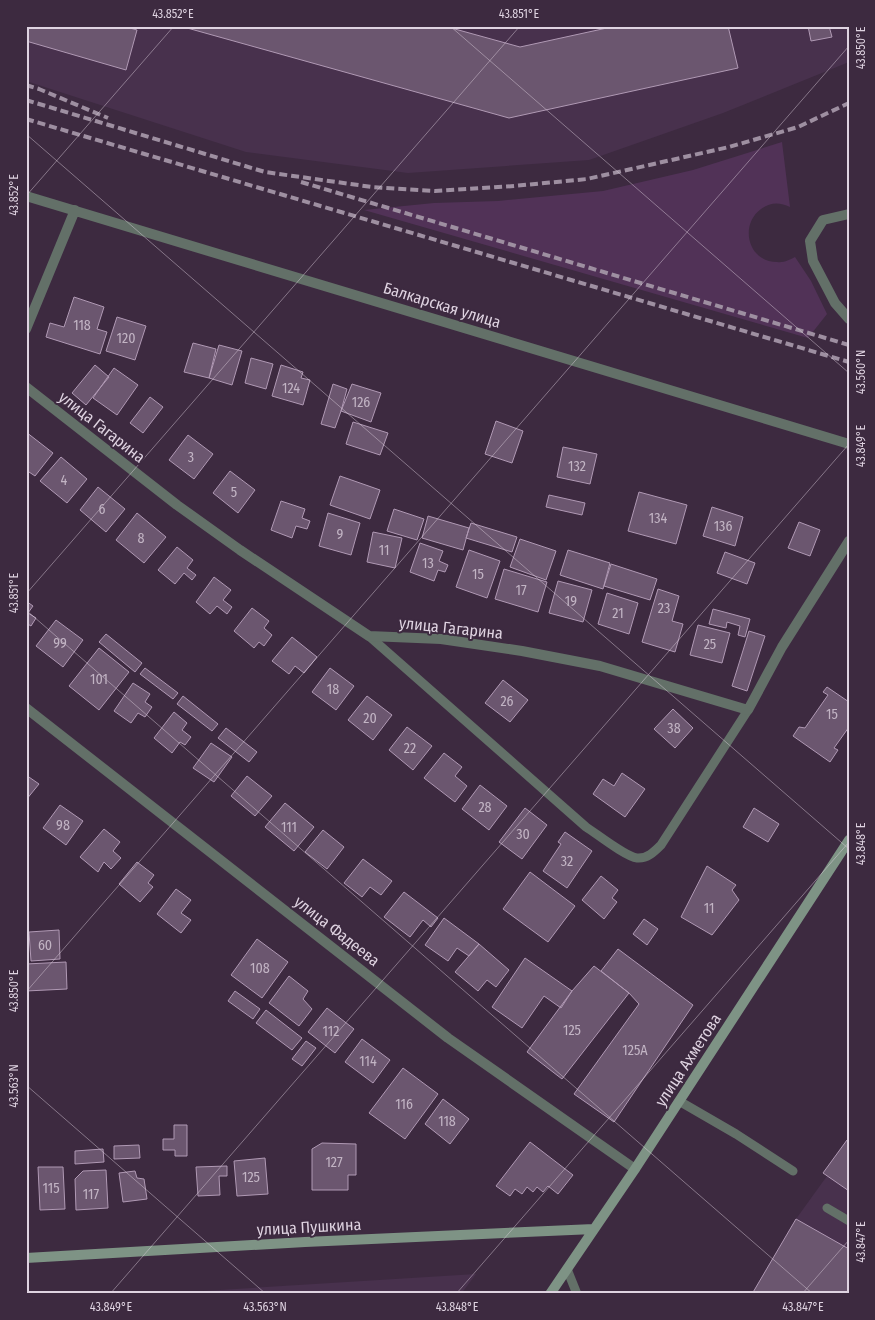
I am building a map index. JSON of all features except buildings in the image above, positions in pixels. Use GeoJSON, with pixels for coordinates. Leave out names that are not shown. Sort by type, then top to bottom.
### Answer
{"type":"FeatureCollection","features":[{"type":"Feature","properties":{"kind":"street","name":"Балкарская улица"},"geometry":{"type":"LineString","coordinates":[[26,196],[849,444]]}},
{"type":"Feature","properties":{"kind":"street"},"geometry":{"type":"LineString","coordinates":[[26,329],[75,210]]}},
{"type":"Feature","properties":{"kind":"street"},"geometry":{"type":"LineString","coordinates":[[849,214],[823,220],[810,241],[813,261],[835,303],[849,319]]}},
{"type":"Feature","properties":{"kind":"street","name":"улица Гагарина"},"geometry":{"type":"LineString","coordinates":[[26,387],[177,505],[240,550],[370,636],[441,639],[522,651],[590,664],[748,710]]}},
{"type":"Feature","properties":{"kind":"street"},"geometry":{"type":"LineString","coordinates":[[748,710],[782,647],[849,541]]}},
{"type":"Feature","properties":{"kind":"street","name":"улица Фадеева"},"geometry":{"type":"LineString","coordinates":[[26,708],[448,1038],[635,1169]]}},
{"type":"Feature","properties":{"kind":"street","name":"улица Ахметова"},"geometry":{"type":"LineString","coordinates":[[550,1294],[635,1169],[849,840]]}},
{"type":"Feature","properties":{"kind":"street","name":"улица Пушкина"},"geometry":{"type":"LineString","coordinates":[[26,1258],[305,1242],[594,1229]]}},
{"type":"Feature","properties":{"kind":"lane"},"geometry":{"type":"LineString","coordinates":[[370,636],[586,827],[624,853],[637,858],[650,855],[660,846],[748,710]]}},
{"type":"Feature","properties":{"kind":"lane"},"geometry":{"type":"LineString","coordinates":[[678,1101],[736,1134],[793,1171]]}},
{"type":"Feature","properties":{"kind":"lane"},"geometry":{"type":"LineString","coordinates":[[827,1208],[849,1221]]}},
{"type":"Feature","properties":{"kind":"lane"},"geometry":{"type":"LineString","coordinates":[[567,1269],[577,1294]]}},
{"type":"Feature","properties":{"kind":"shaded area"},"geometry":{"type":"Polygon","coordinates":[[[26,26],[849,26],[849,62],[723,113],[589,160],[408,173],[246,152],[26,81],[26,26]]]}},
{"type":"Feature","properties":{"kind":"shaded area"},"geometry":{"type":"Polygon","coordinates":[[[782,142],[790,207],[775,203],[761,209],[754,216],[750,224],[750,242],[759,256],[767,260],[782,262],[795,257],[811,281],[827,314],[808,338],[364,210],[434,203],[498,201],[603,191],[693,170],[782,142]]]}},
{"type":"Feature","properties":{"kind":"shaded area"},"geometry":{"type":"Polygon","coordinates":[[[847,1140],[849,1140],[849,1294],[752,1294],[796,1219],[827,1176],[823,1173],[847,1140]]]}},
{"type":"Feature","properties":{"kind":"shaded area"},"geometry":{"type":"Polygon","coordinates":[[[476,1274],[461,1294],[155,1294],[476,1274]]]}},
{"type":"Feature","properties":{"kind":"railway"},"geometry":{"type":"LineString","coordinates":[[26,85],[108,118]]}},
{"type":"Feature","properties":{"kind":"railway"},"geometry":{"type":"LineString","coordinates":[[26,100],[265,172],[372,187],[435,191],[587,179],[729,147],[798,127],[849,103]]}},
{"type":"Feature","properties":{"kind":"railway"},"geometry":{"type":"LineString","coordinates":[[26,119],[849,362]]}},
{"type":"Feature","properties":{"kind":"railway"},"geometry":{"type":"LineString","coordinates":[[301,182],[849,345]]}}]}
